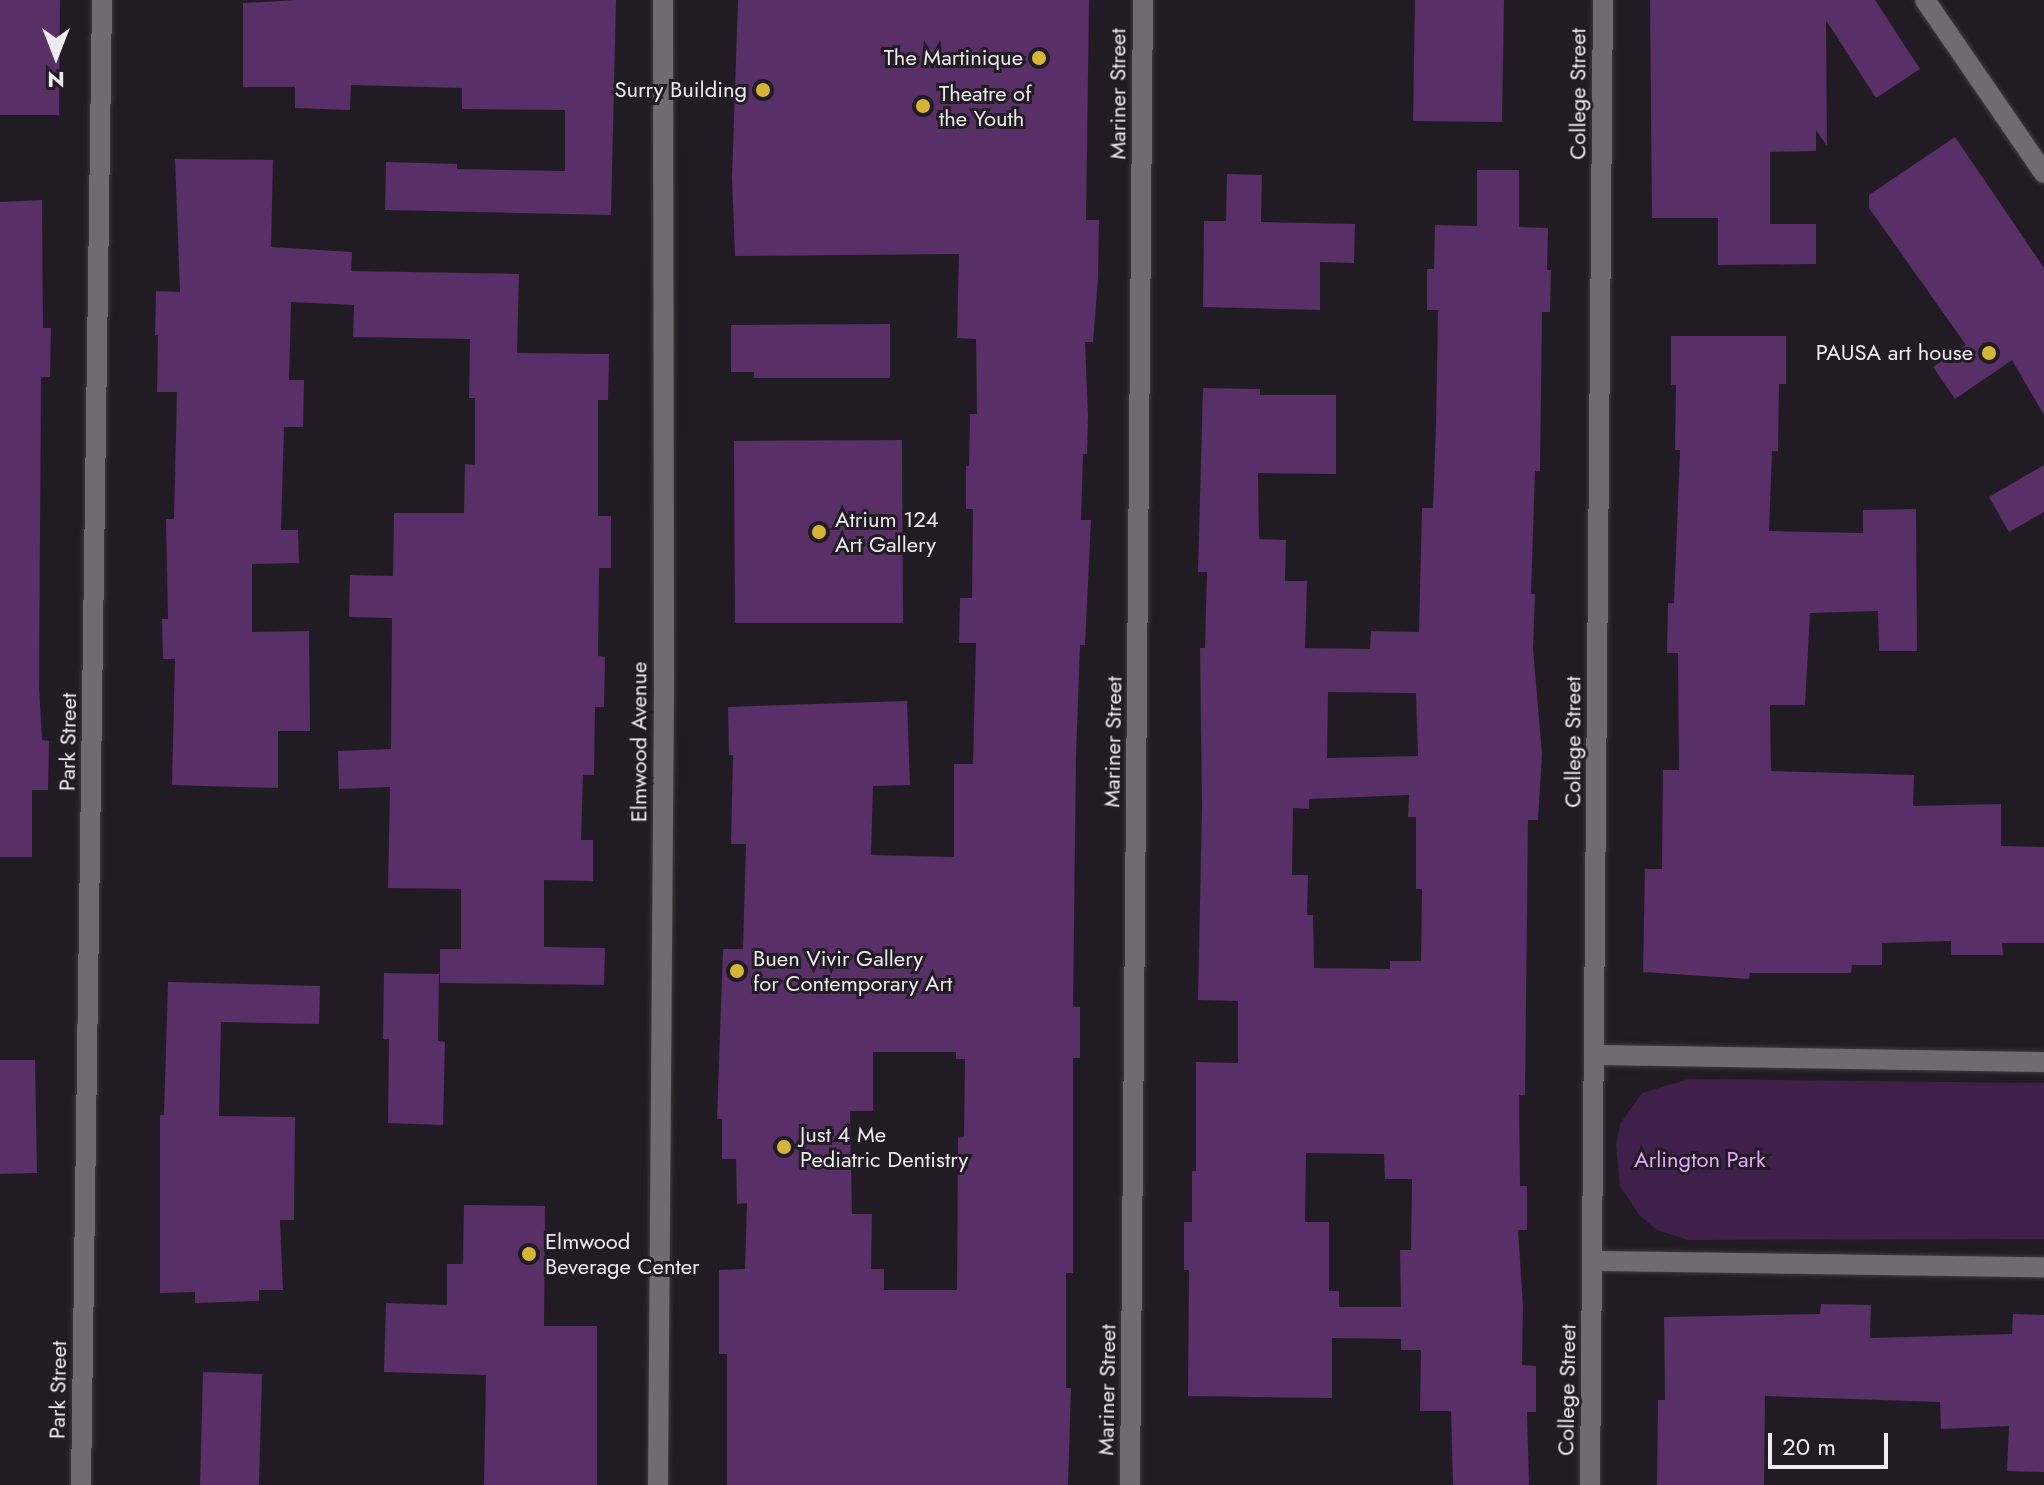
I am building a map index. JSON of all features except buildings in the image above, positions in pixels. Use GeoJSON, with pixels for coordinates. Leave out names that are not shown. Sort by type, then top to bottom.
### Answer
{"type":"FeatureCollection","features":[{"type":"Feature","properties":{"kind":"street","name":"Park Street"},"geometry":{"type":"LineString","coordinates":[[81,1485],[102,0]]}},
{"type":"Feature","properties":{"kind":"street","name":"Elmwood Avenue"},"geometry":{"type":"LineString","coordinates":[[658,1485],[664,707],[663,0]]}},
{"type":"Feature","properties":{"kind":"street","name":"Mariner Street"},"geometry":{"type":"LineString","coordinates":[[1130,1485],[1143,0]]}},
{"type":"Feature","properties":{"kind":"street","name":"College Street"},"geometry":{"type":"LineString","coordinates":[[1590,1485],[1603,0]]}},
{"type":"Feature","properties":{"kind":"street"},"geometry":{"type":"LineString","coordinates":[[1925,0],[2044,173]]}},
{"type":"Feature","properties":{"kind":"street"},"geometry":{"type":"LineString","coordinates":[[1594,1055],[2044,1062]]}},
{"type":"Feature","properties":{"kind":"street"},"geometry":{"type":"LineString","coordinates":[[1592,1261],[2044,1267]]}},
{"type":"Feature","properties":{"kind":"green space","name":"Arlington Park"},"geometry":{"type":"Polygon","coordinates":[[[1689,1079],[2044,1083],[2044,1239],[1688,1240],[1657,1230],[1640,1216],[1620,1186],[1616,1146],[1620,1124],[1642,1093],[1689,1079]]]}},
{"type":"Feature","properties":{"kind":"place","name":"The Martinique"},"geometry":{"type":"Point","coordinates":[1039,58]}},
{"type":"Feature","properties":{"kind":"place","name":"Surry Building"},"geometry":{"type":"Point","coordinates":[763,90]}},
{"type":"Feature","properties":{"kind":"place","name":"Theatre of the Youth"},"geometry":{"type":"Point","coordinates":[923,106]}},
{"type":"Feature","properties":{"kind":"place","name":"PAUSA art house"},"geometry":{"type":"Point","coordinates":[1989,353]}},
{"type":"Feature","properties":{"kind":"place","name":"Atrium 124 Art Gallery"},"geometry":{"type":"Point","coordinates":[819,532]}},
{"type":"Feature","properties":{"kind":"place","name":"Buen Vivir Gallery for Contemporary Art"},"geometry":{"type":"Point","coordinates":[737,971]}},
{"type":"Feature","properties":{"kind":"place","name":"Just 4 Me Pediatric Dentistry"},"geometry":{"type":"Point","coordinates":[784,1147]}},
{"type":"Feature","properties":{"kind":"place","name":"Elmwood Beverage Center"},"geometry":{"type":"Point","coordinates":[529,1254]}}]}
